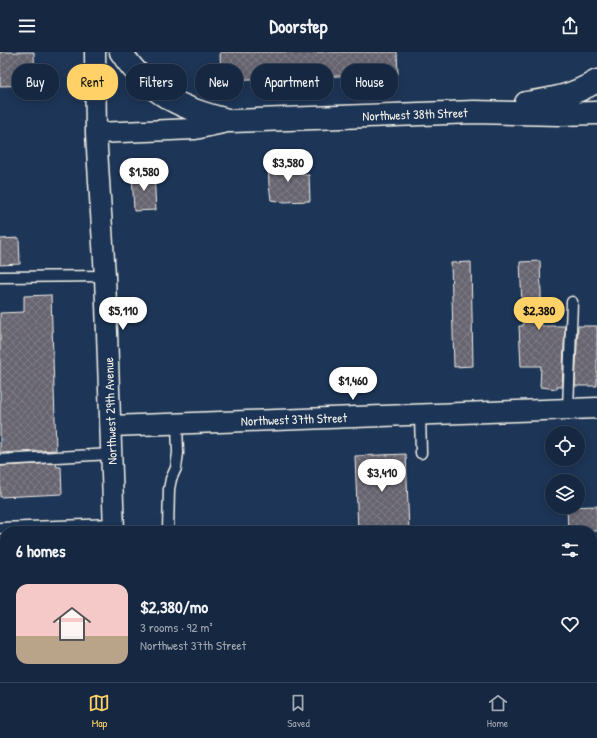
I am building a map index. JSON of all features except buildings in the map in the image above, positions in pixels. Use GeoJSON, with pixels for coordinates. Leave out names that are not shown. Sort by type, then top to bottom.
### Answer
{"type":"FeatureCollection","features":[{"type":"Feature","properties":{"kind":"main road","name":"Northwest 38th Street"},"geometry":{"type":"LineString","coordinates":[[121,52],[138,74],[160,93],[192,110],[232,121],[474,112],[560,114],[597,113]]}},
{"type":"Feature","properties":{"kind":"main road"},"geometry":{"type":"LineString","coordinates":[[474,112],[553,99],[568,95],[597,81]]}},
{"type":"Feature","properties":{"kind":"street","name":"Northwest 29th Avenue"},"geometry":{"type":"LineString","coordinates":[[95,52],[96,133],[105,276],[114,526]]}},
{"type":"Feature","properties":{"kind":"street","name":"Northwest 38th Street"},"geometry":{"type":"LineString","coordinates":[[96,133],[195,129],[232,121]]}},
{"type":"Feature","properties":{"kind":"street","name":"Northwest 37th Street"},"geometry":{"type":"LineString","coordinates":[[111,426],[597,408]]}},
{"type":"Feature","properties":{"kind":"lane"},"geometry":{"type":"LineString","coordinates":[[0,277],[105,276]]}},
{"type":"Feature","properties":{"kind":"lane"},"geometry":{"type":"LineString","coordinates":[[568,409],[572,302]]}},
{"type":"Feature","properties":{"kind":"lane"},"geometry":{"type":"LineString","coordinates":[[420,415],[421,453]]}},
{"type":"Feature","properties":{"kind":"lane"},"geometry":{"type":"LineString","coordinates":[[168,526],[169,489],[171,479],[176,468],[178,453],[177,423]]}},
{"type":"Feature","properties":{"kind":"lane"},"geometry":{"type":"LineString","coordinates":[[0,460],[112,454]]}}]}
